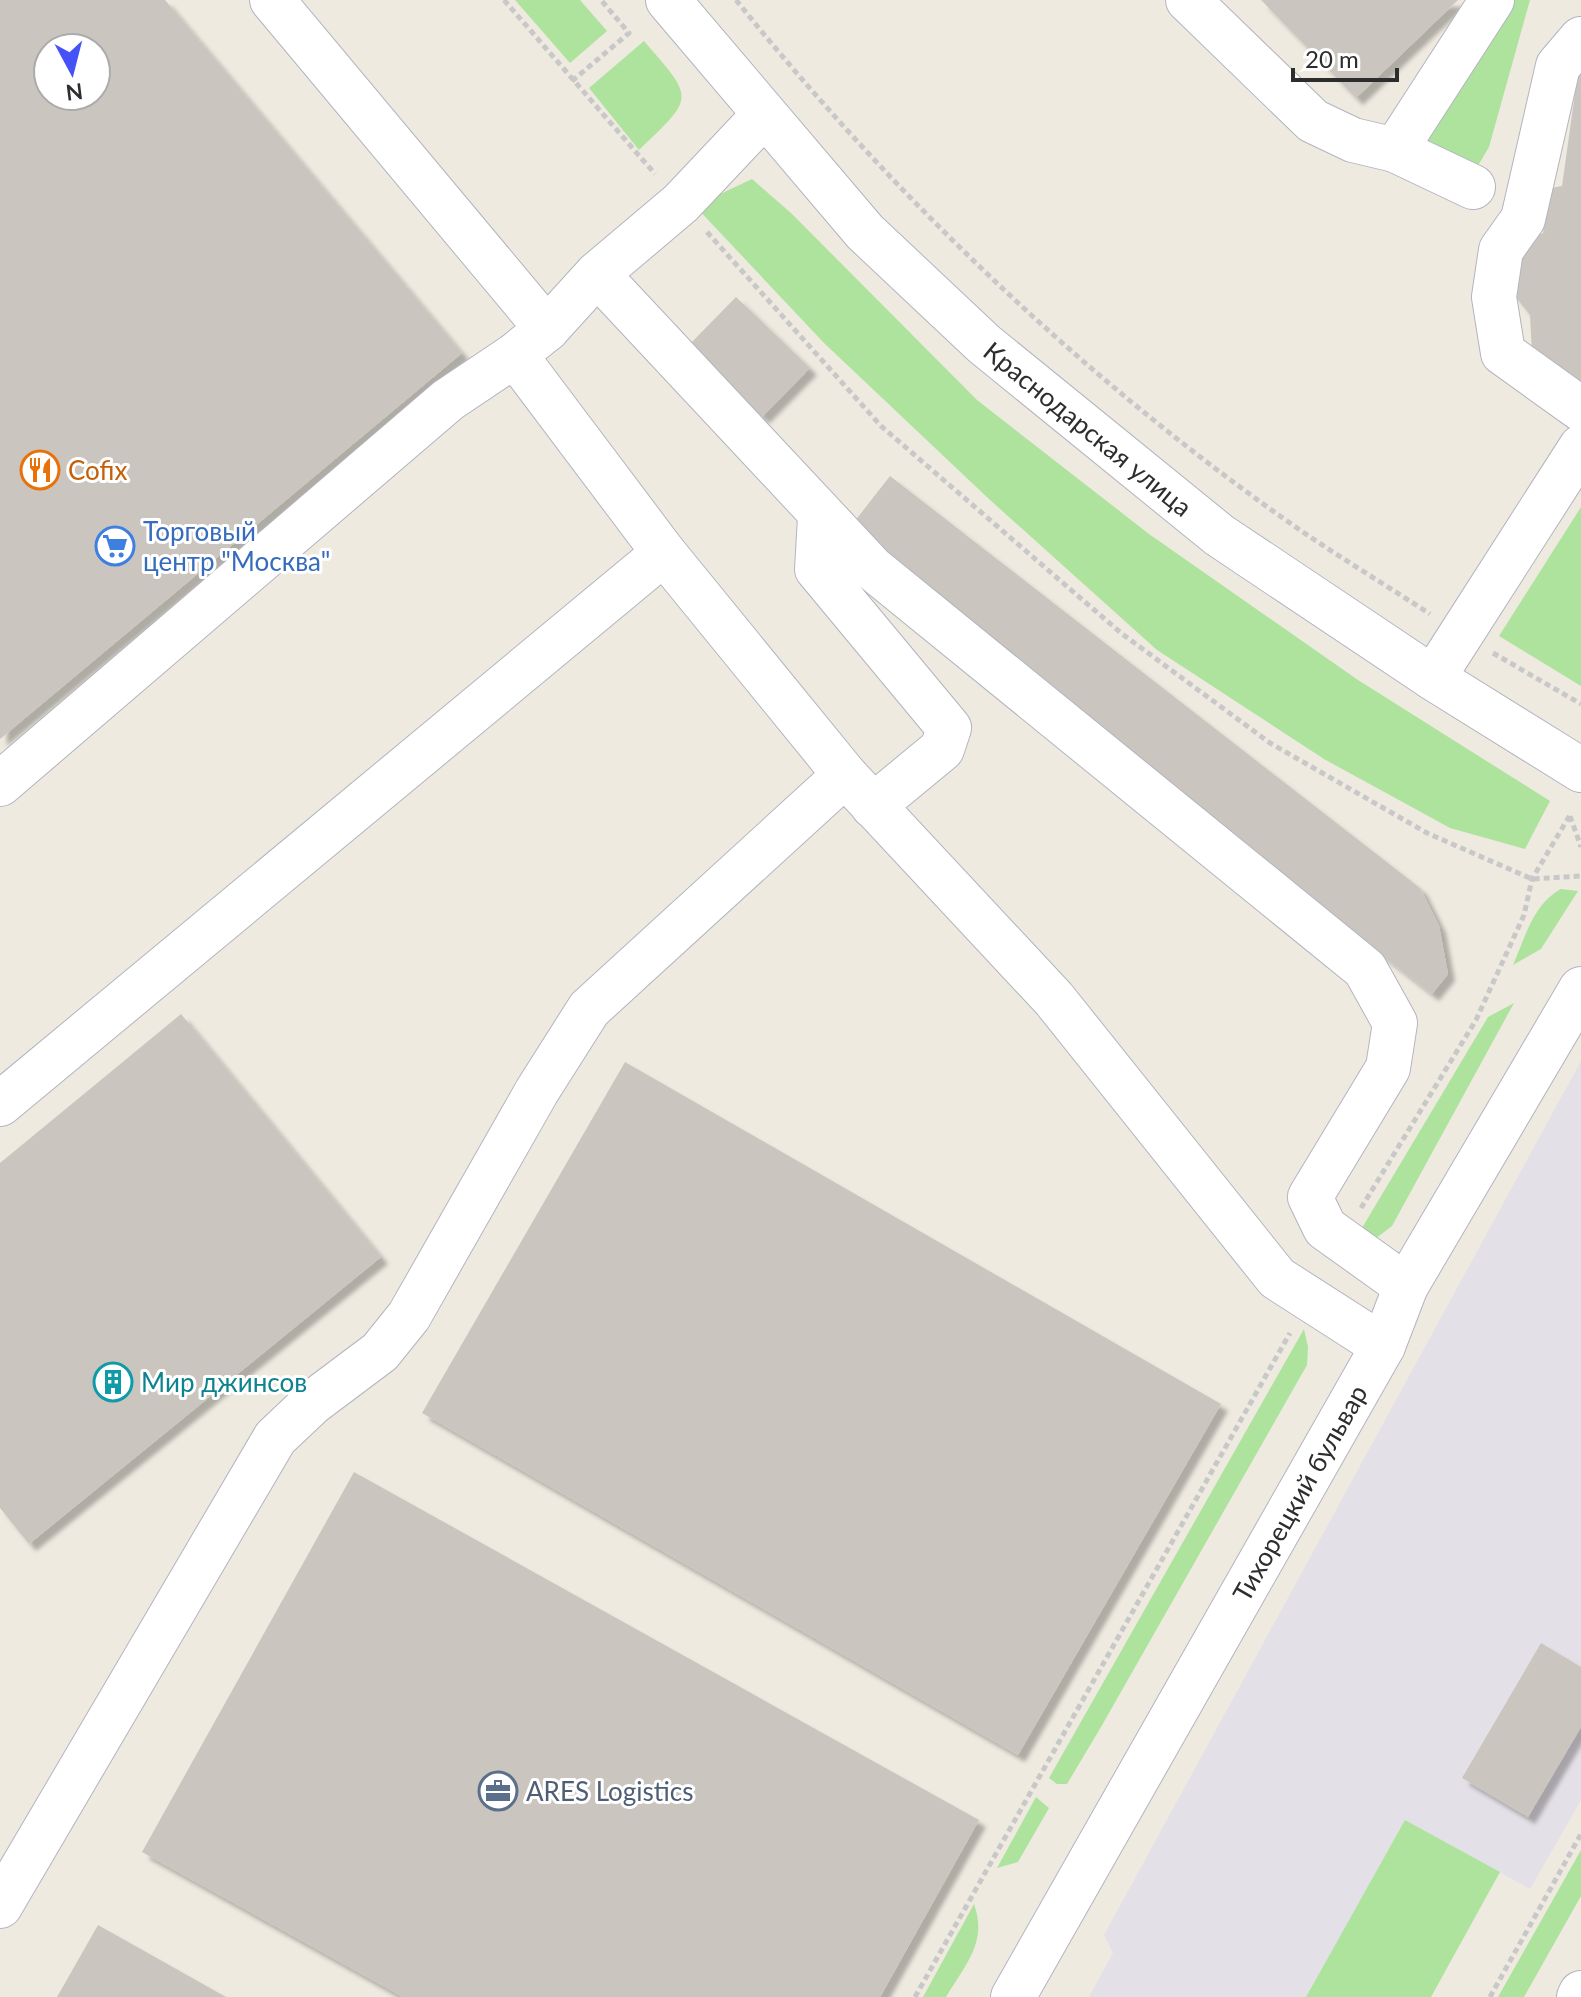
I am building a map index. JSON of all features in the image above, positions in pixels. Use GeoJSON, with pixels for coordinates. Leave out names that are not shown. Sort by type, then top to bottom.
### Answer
{"type":"FeatureCollection","features":[{"type":"Feature","properties":{"kind":"street"},"geometry":{"type":"LineString","coordinates":[[272,0],[531,342],[664,553],[859,790],[1054,999],[1277,1278],[1383,1346]]}},
{"type":"Feature","properties":{"kind":"street","name":"Краснодарская улица"},"geometry":{"type":"LineString","coordinates":[[668,0],[865,232],[984,344],[1219,535],[1433,678],[1581,770]]}},
{"type":"Feature","properties":{"kind":"street"},"geometry":{"type":"LineString","coordinates":[[1188,0],[1313,121],[1353,140],[1395,150],[1473,187]]}},
{"type":"Feature","properties":{"kind":"street"},"geometry":{"type":"LineString","coordinates":[[1395,150],[1492,0]]}},
{"type":"Feature","properties":{"kind":"street"},"geometry":{"type":"LineString","coordinates":[[1581,39],[1558,66],[1523,219],[1501,250],[1494,297],[1503,353],[1581,409]]}},
{"type":"Feature","properties":{"kind":"street"},"geometry":{"type":"LineString","coordinates":[[0,784],[448,400],[531,342],[597,274],[681,203],[764,115]]}},
{"type":"Feature","properties":{"kind":"street"},"geometry":{"type":"LineString","coordinates":[[597,274],[820,517],[872,568],[1365,969],[1395,1023],[1388,1068],[1310,1197],[1325,1228],[1406,1286]]}},
{"type":"Feature","properties":{"kind":"street"},"geometry":{"type":"LineString","coordinates":[[1433,678],[1581,447]]}},
{"type":"Feature","properties":{"kind":"street"},"geometry":{"type":"LineString","coordinates":[[0,1906],[275,1438],[312,1403],[380,1352],[409,1316],[537,1091],[589,1009],[859,790],[942,749],[949,728],[817,569],[820,517]]}},
{"type":"Feature","properties":{"kind":"street"},"geometry":{"type":"LineString","coordinates":[[0,1104],[664,553]]}},
{"type":"Feature","properties":{"kind":"street","name":"Тихорецкий бульвар"},"geometry":{"type":"LineString","coordinates":[[1013,1997],[1383,1346],[1406,1286],[1581,989]]}},
{"type":"Feature","properties":{"kind":"path"},"geometry":{"type":"LineString","coordinates":[[504,0],[572,81],[881,426],[1121,633],[1270,743],[1427,833],[1532,879],[1581,876]]}},
{"type":"Feature","properties":{"kind":"path"},"geometry":{"type":"LineString","coordinates":[[572,81],[629,33],[601,0]]}},
{"type":"Feature","properties":{"kind":"path"},"geometry":{"type":"LineString","coordinates":[[736,0],[815,97],[915,206],[1105,379],[1273,511],[1461,635],[1581,704]]}},
{"type":"Feature","properties":{"kind":"path"},"geometry":{"type":"LineString","coordinates":[[1337,1236],[1369,1198],[1476,1020],[1524,915],[1532,879],[1570,815],[1581,847]]}},
{"type":"Feature","properties":{"kind":"path"},"geometry":{"type":"LineString","coordinates":[[915,1997],[1293,1326],[1312,1300]]}},
{"type":"Feature","properties":{"kind":"path"},"geometry":{"type":"LineString","coordinates":[[1490,1997],[1581,1834]]}},
{"type":"Feature","properties":{"kind":"shaded area"},"geometry":{"type":"Polygon","coordinates":[[[1581,1061],[1581,1800],[1530,1889],[1405,1820],[1306,1997],[1089,1997],[1113,1953],[1104,1935],[1581,1061]]]}},
{"type":"Feature","properties":{"kind":"green space"},"geometry":{"type":"Polygon","coordinates":[[[515,0],[580,0],[607,31],[570,63],[515,0]]]}},
{"type":"Feature","properties":{"kind":"green space"},"geometry":{"type":"Polygon","coordinates":[[[1503,0],[1530,0],[1489,147],[1473,174],[1415,139],[1503,0]]]}},
{"type":"Feature","properties":{"kind":"green space"},"geometry":{"type":"Polygon","coordinates":[[[644,41],[672,75],[682,97],[671,118],[639,150],[589,88],[644,41]]]}},
{"type":"Feature","properties":{"kind":"green space"},"geometry":{"type":"Polygon","coordinates":[[[752,179],[791,213],[977,400],[1149,534],[1358,680],[1550,801],[1525,849],[1450,828],[1324,759],[1157,650],[990,500],[824,343],[695,206],[752,179]]]}},
{"type":"Feature","properties":{"kind":"green space"},"geometry":{"type":"Polygon","coordinates":[[[1581,507],[1581,686],[1499,636],[1581,507]]]}},
{"type":"Feature","properties":{"kind":"green space"},"geometry":{"type":"Polygon","coordinates":[[[1561,889],[1578,891],[1541,949],[1513,965],[1543,903],[1561,889]]]}},
{"type":"Feature","properties":{"kind":"green space"},"geometry":{"type":"Polygon","coordinates":[[[1514,1003],[1392,1226],[1371,1242],[1353,1243],[1488,1017],[1514,1003]]]}},
{"type":"Feature","properties":{"kind":"green space"},"geometry":{"type":"Polygon","coordinates":[[[1304,1329],[1308,1347],[1307,1365],[1067,1784],[1057,1784],[1049,1778],[1304,1329]]]}},
{"type":"Feature","properties":{"kind":"green space"},"geometry":{"type":"Polygon","coordinates":[[[1036,1797],[1049,1808],[1018,1862],[997,1868],[1036,1797]]]}},
{"type":"Feature","properties":{"kind":"green space"},"geometry":{"type":"Polygon","coordinates":[[[1405,1820],[1500,1872],[1431,1997],[1306,1997],[1405,1820]]]}},
{"type":"Feature","properties":{"kind":"green space"},"geometry":{"type":"Polygon","coordinates":[[[1581,1850],[1581,1896],[1524,1997],[1498,1997],[1581,1850]]]}},
{"type":"Feature","properties":{"kind":"green space"},"geometry":{"type":"Polygon","coordinates":[[[974,1904],[978,1930],[967,1964],[946,1997],[923,1997],[974,1904]]]}},
{"type":"Feature","properties":{"kind":"building","name":"Торговый центр \"Москва\""},"geometry":{"type":"Polygon","coordinates":[[[0,0],[165,0],[462,353],[0,739],[0,0]]]}},
{"type":"Feature","properties":{"kind":"building"},"geometry":{"type":"Polygon","coordinates":[[[1261,0],[1458,0],[1356,98],[1261,0]]]}},
{"type":"Feature","properties":{"kind":"building"},"geometry":{"type":"Polygon","coordinates":[[[1578,72],[1581,73],[1581,384],[1532,353],[1530,315],[1508,287],[1528,239],[1543,233],[1551,188],[1562,186],[1578,72]]]}},
{"type":"Feature","properties":{"kind":"building"},"geometry":{"type":"Polygon","coordinates":[[[736,297],[810,368],[762,417],[688,346],[736,297]]]}},
{"type":"Feature","properties":{"kind":"building"},"geometry":{"type":"Polygon","coordinates":[[[890,476],[1420,888],[1439,926],[1448,974],[1432,994],[844,535],[890,476]]]}},
{"type":"Feature","properties":{"kind":"building","name":"Мир джинсов"},"geometry":{"type":"Polygon","coordinates":[[[181,1014],[381,1257],[29,1544],[0,1508],[0,1163],[181,1014]]]}},
{"type":"Feature","properties":{"kind":"building"},"geometry":{"type":"Polygon","coordinates":[[[625,1062],[1221,1404],[1018,1755],[422,1413],[625,1062]]]}},
{"type":"Feature","properties":{"kind":"building"},"geometry":{"type":"Polygon","coordinates":[[[354,1472],[979,1820],[880,1997],[403,1997],[142,1852],[354,1472]]]}},
{"type":"Feature","properties":{"kind":"building"},"geometry":{"type":"Polygon","coordinates":[[[1541,1643],[1581,1667],[1581,1727],[1528,1817],[1462,1778],[1541,1643]]]}},
{"type":"Feature","properties":{"kind":"building"},"geometry":{"type":"Polygon","coordinates":[[[98,1925],[226,1997],[57,1997],[98,1925]]]}},
{"type":"Feature","properties":{"kind":"place","name":"Cofix"},"geometry":{"type":"Point","coordinates":[40,470]}},
{"type":"Feature","properties":{"kind":"place","name":"Торговый центр \"Москва\""},"geometry":{"type":"Point","coordinates":[115,546]}},
{"type":"Feature","properties":{"kind":"place","name":"Мир джинсов"},"geometry":{"type":"Point","coordinates":[113,1382]}},
{"type":"Feature","properties":{"kind":"place","name":"ARES Logistics"},"geometry":{"type":"Point","coordinates":[498,1791]}}]}
